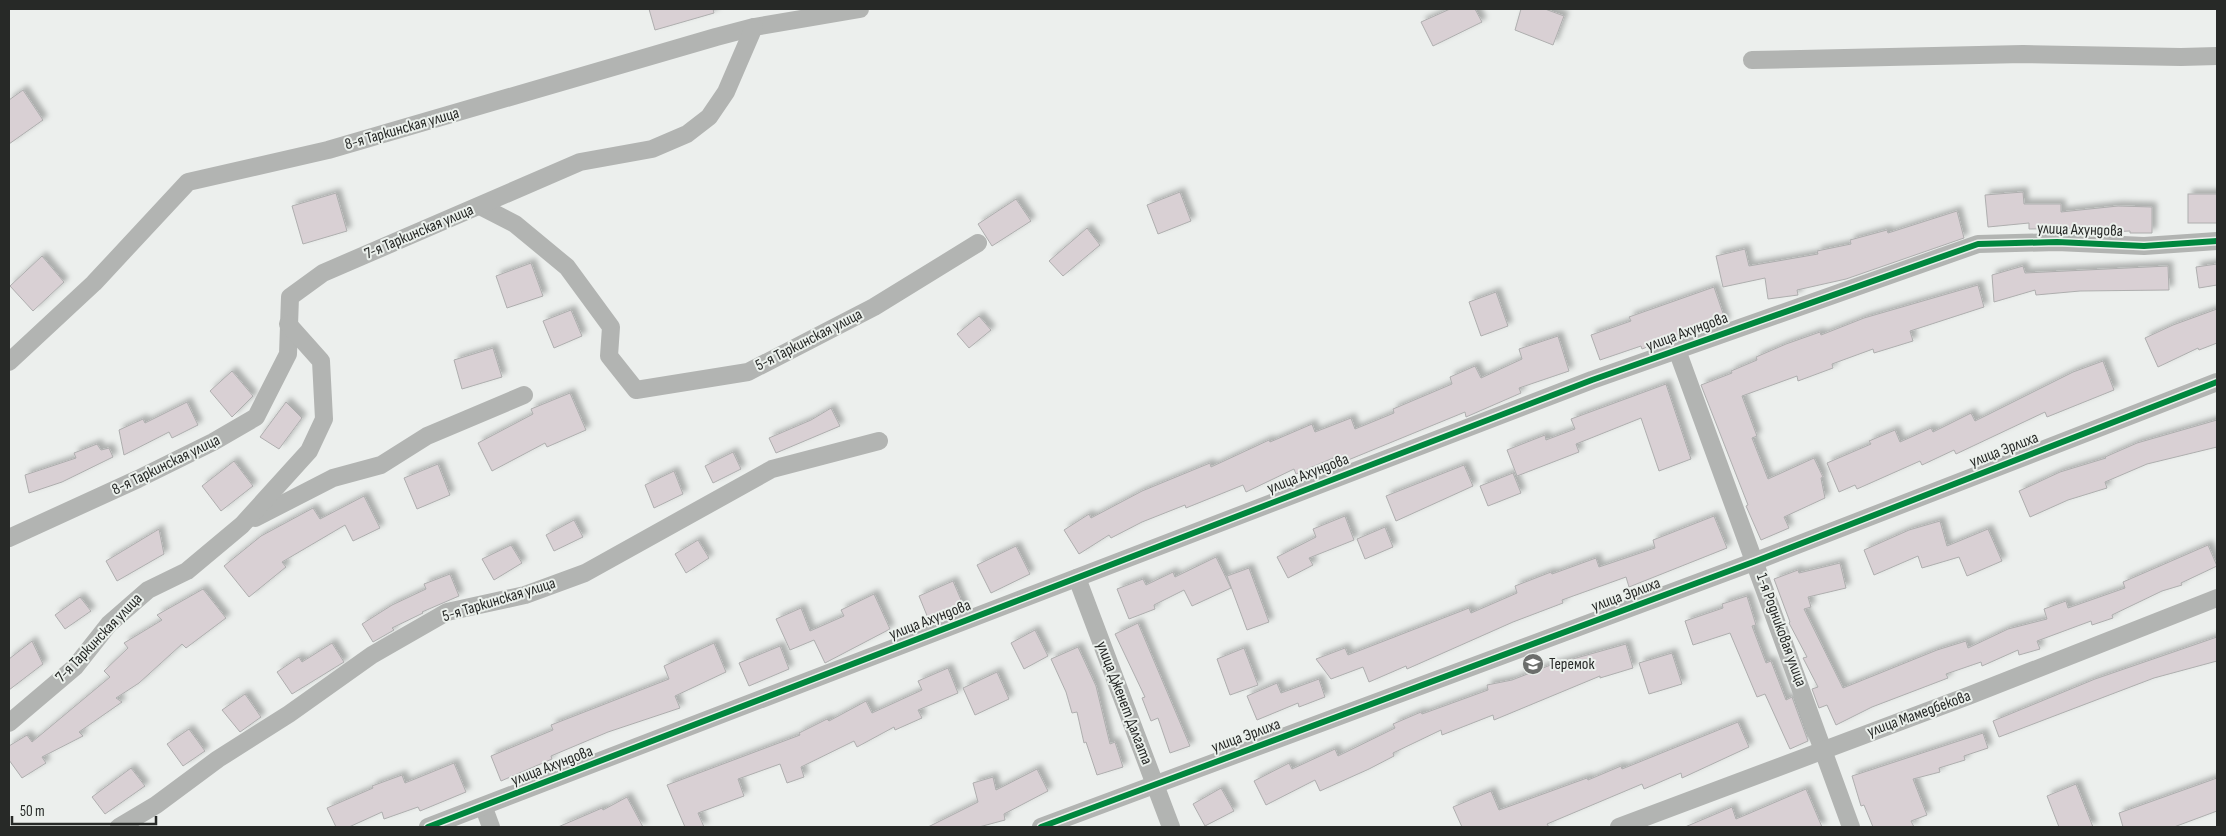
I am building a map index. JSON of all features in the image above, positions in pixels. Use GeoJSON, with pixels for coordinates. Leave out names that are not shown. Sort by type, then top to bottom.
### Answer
{"type":"FeatureCollection","features":[{"type":"Feature","properties":{"kind":"street","name":"8-я Таркинская улица"},"geometry":{"type":"LineString","coordinates":[[9,362],[94,283],[188,182],[328,150],[754,28],[860,9]]}},
{"type":"Feature","properties":{"kind":"street","name":"7-я Таркинская улица"},"geometry":{"type":"LineString","coordinates":[[9,723],[75,667],[109,624],[148,590],[187,572],[242,525],[309,451],[324,419],[321,361],[288,324],[290,297],[323,274],[580,162],[652,149],[687,134],[709,117],[726,92],[754,28]]}},
{"type":"Feature","properties":{"kind":"street"},"geometry":{"type":"LineString","coordinates":[[1752,60],[2023,54],[2217,56]]}},
{"type":"Feature","properties":{"kind":"street","name":"5-я Таркинская улица"},"geometry":{"type":"LineString","coordinates":[[480,206],[515,224],[567,267],[611,327],[609,356],[636,390],[748,372],[874,307],[978,243]]}},
{"type":"Feature","properties":{"kind":"street","name":"улица Ахундова"},"geometry":{"type":"LineString","coordinates":[[428,827],[484,808],[1573,387],[1978,244],[2057,242],[2144,246],[2217,241]]}},
{"type":"Feature","properties":{"kind":"street","name":"8-я Таркинская улица"},"geometry":{"type":"LineString","coordinates":[[9,538],[138,479],[214,442],[256,418],[288,354],[288,324]]}},
{"type":"Feature","properties":{"kind":"street","name":"1-я Родниковая улица"},"geometry":{"type":"LineString","coordinates":[[1677,350],[1756,561],[1851,827]]}},
{"type":"Feature","properties":{"kind":"street","name":"улица Эрлиха"},"geometry":{"type":"LineString","coordinates":[[1041,827],[1756,561],[2217,382]]}},
{"type":"Feature","properties":{"kind":"street","name":"7-я Таркинская улица"},"geometry":{"type":"LineString","coordinates":[[242,525],[332,478],[380,464],[427,436],[524,395]]}},
{"type":"Feature","properties":{"kind":"street","name":"5-я Таркинская улица"},"geometry":{"type":"LineString","coordinates":[[119,827],[156,805],[218,759],[289,714],[372,655],[448,612],[525,596],[585,574],[772,469],[879,441]]}},
{"type":"Feature","properties":{"kind":"street","name":"улица Дженет Далгата"},"geometry":{"type":"LineString","coordinates":[[1077,578],[1171,827]]}},
{"type":"Feature","properties":{"kind":"street","name":"улица Мамедбекова"},"geometry":{"type":"LineString","coordinates":[[1619,827],[1968,696],[2217,598]]}},
{"type":"Feature","properties":{"kind":"street"},"geometry":{"type":"LineString","coordinates":[[484,808],[491,827]]}},
{"type":"Feature","properties":{"kind":"building"},"geometry":{"type":"Polygon","coordinates":[[[649,9],[713,9],[714,13],[655,30],[649,9]]]}},
{"type":"Feature","properties":{"kind":"building"},"geometry":{"type":"Polygon","coordinates":[[[1450,9],[1475,9],[1482,22],[1433,46],[1421,22],[1450,9]]]}},
{"type":"Feature","properties":{"kind":"building"},"geometry":{"type":"Polygon","coordinates":[[[1521,9],[1545,9],[1564,16],[1553,45],[1515,30],[1521,9]]]}},
{"type":"Feature","properties":{"kind":"building"},"geometry":{"type":"Polygon","coordinates":[[[23,90],[43,120],[9,144],[9,100],[23,90]]]}},
{"type":"Feature","properties":{"kind":"building"},"geometry":{"type":"Polygon","coordinates":[[[1180,192],[1191,221],[1158,234],[1147,205],[1180,192]]]}},
{"type":"Feature","properties":{"kind":"building"},"geometry":{"type":"Polygon","coordinates":[[[2023,192],[2024,204],[2061,204],[2061,212],[2118,206],[2152,207],[2152,233],[2130,233],[2130,231],[2084,233],[2084,228],[2029,229],[2029,223],[1988,227],[1985,195],[2023,192]]]}},
{"type":"Feature","properties":{"kind":"building"},"geometry":{"type":"Polygon","coordinates":[[[336,193],[347,231],[303,244],[292,206],[336,193]]]}},
{"type":"Feature","properties":{"kind":"building"},"geometry":{"type":"Polygon","coordinates":[[[2188,194],[2217,194],[2217,223],[2188,223],[2188,194]]]}},
{"type":"Feature","properties":{"kind":"building"},"geometry":{"type":"Polygon","coordinates":[[[1016,199],[1031,221],[992,246],[978,224],[1016,199]]]}},
{"type":"Feature","properties":{"kind":"building"},"geometry":{"type":"Polygon","coordinates":[[[1957,211],[1964,238],[1846,279],[1797,290],[1798,295],[1768,299],[1765,278],[1723,287],[1716,256],[1745,249],[1749,266],[1818,254],[1817,251],[1851,244],[1850,240],[1887,230],[1888,233],[1957,211]]]}},
{"type":"Feature","properties":{"kind":"building"},"geometry":{"type":"Polygon","coordinates":[[[1087,228],[1100,245],[1063,276],[1049,261],[1087,228]]]}},
{"type":"Feature","properties":{"kind":"building"},"geometry":{"type":"Polygon","coordinates":[[[42,256],[64,282],[33,311],[10,286],[42,256]]]}},
{"type":"Feature","properties":{"kind":"building"},"geometry":{"type":"Polygon","coordinates":[[[531,263],[543,296],[507,308],[496,276],[531,263]]]}},
{"type":"Feature","properties":{"kind":"building"},"geometry":{"type":"Polygon","coordinates":[[[2217,264],[2217,285],[2199,288],[2196,267],[2217,264]]]}},
{"type":"Feature","properties":{"kind":"building"},"geometry":{"type":"Polygon","coordinates":[[[2023,266],[2025,273],[2168,266],[2169,290],[2080,291],[2036,295],[2035,290],[1994,302],[1992,275],[2023,266]]]}},
{"type":"Feature","properties":{"kind":"building"},"geometry":{"type":"Polygon","coordinates":[[[1978,285],[1984,307],[1910,331],[1913,341],[1874,353],[1873,349],[1832,364],[1833,368],[1798,381],[1797,376],[1742,396],[1757,436],[1752,438],[1768,479],[1814,458],[1823,477],[1821,478],[1825,498],[1784,517],[1789,528],[1761,540],[1746,506],[1748,505],[1701,385],[1732,373],[1731,371],[1757,360],[1756,357],[1786,344],[1820,332],[1821,335],[1864,318],[1978,285]]]}},
{"type":"Feature","properties":{"kind":"building"},"geometry":{"type":"Polygon","coordinates":[[[1714,287],[1726,322],[1693,333],[1692,329],[1642,349],[1641,346],[1600,360],[1591,335],[1631,321],[1629,317],[1714,287]]]}},
{"type":"Feature","properties":{"kind":"building"},"geometry":{"type":"Polygon","coordinates":[[[1496,292],[1508,326],[1481,336],[1469,302],[1496,292]]]}},
{"type":"Feature","properties":{"kind":"building"},"geometry":{"type":"Polygon","coordinates":[[[2217,309],[2217,343],[2199,350],[2198,348],[2158,367],[2145,338],[2173,325],[2217,309]]]}},
{"type":"Feature","properties":{"kind":"building"},"geometry":{"type":"Polygon","coordinates":[[[571,310],[582,336],[554,348],[543,321],[571,310]]]}},
{"type":"Feature","properties":{"kind":"building"},"geometry":{"type":"Polygon","coordinates":[[[979,316],[991,330],[969,348],[957,334],[979,316]]]}},
{"type":"Feature","properties":{"kind":"building"},"geometry":{"type":"Polygon","coordinates":[[[1558,336],[1569,371],[1519,388],[1521,393],[1466,417],[1465,412],[1336,465],[1333,458],[1296,474],[1294,469],[1246,492],[1243,485],[1186,508],[1185,505],[1142,522],[1111,538],[1109,535],[1079,554],[1064,530],[1089,514],[1091,518],[1142,491],[1210,463],[1211,467],[1269,440],[1270,442],[1312,424],[1315,432],[1351,418],[1355,429],[1394,413],[1393,409],[1452,384],[1450,377],[1475,366],[1481,378],[1522,359],[1519,349],[1558,336]]]}},
{"type":"Feature","properties":{"kind":"building"},"geometry":{"type":"Polygon","coordinates":[[[493,348],[502,377],[462,389],[454,360],[493,348]]]}},
{"type":"Feature","properties":{"kind":"building"},"geometry":{"type":"Polygon","coordinates":[[[2103,361],[2114,390],[2047,417],[2045,412],[1956,454],[1954,450],[1922,465],[1920,461],[1857,489],[1855,485],[1839,492],[1827,463],[1871,444],[1869,441],[1895,430],[1900,442],[1931,428],[1933,432],[1971,413],[1975,421],[2073,372],[2103,361]]]}},
{"type":"Feature","properties":{"kind":"building"},"geometry":{"type":"Polygon","coordinates":[[[232,371],[253,396],[232,417],[210,391],[232,371]]]}},
{"type":"Feature","properties":{"kind":"building"},"geometry":{"type":"Polygon","coordinates":[[[1666,384],[1691,459],[1659,471],[1641,418],[1576,444],[1579,452],[1517,476],[1507,450],[1545,435],[1546,440],[1575,429],[1571,419],[1666,384]]]}},
{"type":"Feature","properties":{"kind":"building"},"geometry":{"type":"Polygon","coordinates":[[[570,393],[586,430],[547,447],[545,443],[492,471],[478,443],[533,414],[531,409],[570,393]]]}},
{"type":"Feature","properties":{"kind":"building"},"geometry":{"type":"Polygon","coordinates":[[[187,402],[198,425],[172,438],[169,432],[124,455],[119,430],[143,419],[145,423],[187,402]]]}},
{"type":"Feature","properties":{"kind":"building"},"geometry":{"type":"Polygon","coordinates":[[[286,402],[302,418],[279,449],[260,437],[286,402]]]}},
{"type":"Feature","properties":{"kind":"building"},"geometry":{"type":"Polygon","coordinates":[[[831,408],[840,426],[776,453],[769,438],[811,420],[831,408]]]}},
{"type":"Feature","properties":{"kind":"building"},"geometry":{"type":"Polygon","coordinates":[[[2217,420],[2217,447],[2147,464],[2105,482],[2107,488],[2068,500],[2030,517],[2019,491],[2060,472],[2106,458],[2137,443],[2217,420]]]}},
{"type":"Feature","properties":{"kind":"building"},"geometry":{"type":"Polygon","coordinates":[[[97,444],[101,450],[109,448],[113,457],[62,482],[29,493],[25,475],[76,458],[74,453],[97,444]]]}},
{"type":"Feature","properties":{"kind":"building"},"geometry":{"type":"Polygon","coordinates":[[[733,452],[741,469],[713,483],[705,466],[733,452]]]}},
{"type":"Feature","properties":{"kind":"building"},"geometry":{"type":"Polygon","coordinates":[[[234,461],[253,486],[221,511],[202,486],[234,461]]]}},
{"type":"Feature","properties":{"kind":"building"},"geometry":{"type":"Polygon","coordinates":[[[438,464],[450,495],[417,509],[404,478],[438,464]]]}},
{"type":"Feature","properties":{"kind":"building"},"geometry":{"type":"Polygon","coordinates":[[[1464,465],[1473,486],[1396,521],[1386,496],[1464,465]]]}},
{"type":"Feature","properties":{"kind":"building"},"geometry":{"type":"Polygon","coordinates":[[[674,471],[683,494],[654,508],[645,485],[674,471]]]}},
{"type":"Feature","properties":{"kind":"building"},"geometry":{"type":"Polygon","coordinates":[[[1513,473],[1521,493],[1488,506],[1480,486],[1513,473]]]}},
{"type":"Feature","properties":{"kind":"building"},"geometry":{"type":"Polygon","coordinates":[[[364,496],[380,528],[353,541],[345,525],[282,562],[286,567],[249,597],[224,566],[261,536],[313,508],[320,519],[364,496]]]}},
{"type":"Feature","properties":{"kind":"building"},"geometry":{"type":"Polygon","coordinates":[[[1345,516],[1354,540],[1309,558],[1313,565],[1288,578],[1277,557],[1316,537],[1313,529],[1345,516]]]}},
{"type":"Feature","properties":{"kind":"building"},"geometry":{"type":"Polygon","coordinates":[[[1714,516],[1727,548],[1629,587],[1626,577],[1562,600],[1563,603],[1513,622],[1407,669],[1406,666],[1369,682],[1363,667],[1331,679],[1316,659],[1345,648],[1348,655],[1469,608],[1471,613],[1517,593],[1515,586],[1551,572],[1552,574],[1596,558],[1599,567],[1655,548],[1653,540],[1714,516]]]}},
{"type":"Feature","properties":{"kind":"building"},"geometry":{"type":"Polygon","coordinates":[[[574,520],[583,537],[554,551],[546,535],[574,520]]]}},
{"type":"Feature","properties":{"kind":"building"},"geometry":{"type":"Polygon","coordinates":[[[1940,521],[1947,546],[1988,529],[2002,561],[1967,576],[1959,557],[1922,568],[1918,556],[1874,575],[1864,550],[1909,530],[1940,521]]]}},
{"type":"Feature","properties":{"kind":"building"},"geometry":{"type":"Polygon","coordinates":[[[1385,527],[1393,547],[1365,559],[1357,539],[1385,527]]]}},
{"type":"Feature","properties":{"kind":"building"},"geometry":{"type":"Polygon","coordinates":[[[159,529],[164,554],[117,581],[106,561],[159,529]]]}},
{"type":"Feature","properties":{"kind":"building"},"geometry":{"type":"Polygon","coordinates":[[[698,540],[709,558],[686,573],[675,554],[698,540]]]}},
{"type":"Feature","properties":{"kind":"building"},"geometry":{"type":"Polygon","coordinates":[[[511,545],[522,563],[494,580],[482,559],[511,545]]]}},
{"type":"Feature","properties":{"kind":"building"},"geometry":{"type":"Polygon","coordinates":[[[2208,545],[2217,566],[2181,583],[2182,585],[2162,591],[2112,615],[2113,618],[2092,625],[2091,621],[2037,641],[2040,649],[2019,655],[2018,650],[1982,666],[1981,662],[1946,674],[1948,678],[1872,707],[1836,725],[1827,705],[1819,708],[1812,689],[1818,687],[1803,658],[1807,657],[1789,623],[1774,579],[1798,570],[1799,573],[1840,563],[1846,588],[1808,597],[1811,607],[1804,609],[1843,688],[1937,650],[1966,641],[1968,648],[2008,629],[2047,619],[2044,609],[2066,601],[2068,608],[2125,588],[2123,582],[2208,545]]]}},
{"type":"Feature","properties":{"kind":"building"},"geometry":{"type":"Polygon","coordinates":[[[1016,546],[1030,574],[991,593],[977,565],[1016,546]]]}},
{"type":"Feature","properties":{"kind":"building"},"geometry":{"type":"Polygon","coordinates":[[[1216,557],[1231,588],[1192,606],[1184,590],[1154,605],[1155,609],[1129,619],[1117,589],[1143,579],[1146,585],[1173,572],[1175,577],[1216,557]]]}},
{"type":"Feature","properties":{"kind":"building"},"geometry":{"type":"Polygon","coordinates":[[[1249,568],[1269,622],[1247,630],[1227,576],[1249,568]]]}},
{"type":"Feature","properties":{"kind":"building"},"geometry":{"type":"Polygon","coordinates":[[[450,574],[459,596],[422,612],[392,628],[394,630],[373,642],[362,624],[392,605],[426,589],[424,584],[450,574]]]}},
{"type":"Feature","properties":{"kind":"building"},"geometry":{"type":"Polygon","coordinates":[[[953,581],[965,609],[930,623],[919,596],[953,581]]]}},
{"type":"Feature","properties":{"kind":"building"},"geometry":{"type":"Polygon","coordinates":[[[203,589],[226,618],[186,648],[182,644],[139,683],[116,698],[122,702],[79,732],[83,736],[42,757],[46,763],[22,778],[9,760],[9,746],[27,735],[32,742],[110,677],[104,671],[128,648],[124,643],[162,620],[157,615],[203,589]]]}},
{"type":"Feature","properties":{"kind":"building"},"geometry":{"type":"Polygon","coordinates":[[[874,594],[890,629],[825,663],[814,640],[790,650],[776,619],[801,608],[810,631],[844,616],[841,610],[874,594]]]}},
{"type":"Feature","properties":{"kind":"building"},"geometry":{"type":"Polygon","coordinates":[[[1747,596],[1756,625],[1752,626],[1766,663],[1771,661],[1786,700],[1792,697],[1808,741],[1790,749],[1765,694],[1757,697],[1730,633],[1693,645],[1685,621],[1723,608],[1722,604],[1747,596]]]}},
{"type":"Feature","properties":{"kind":"building"},"geometry":{"type":"Polygon","coordinates":[[[80,597],[91,611],[65,629],[55,615],[80,597]]]}},
{"type":"Feature","properties":{"kind":"building"},"geometry":{"type":"Polygon","coordinates":[[[1138,623],[1190,746],[1170,753],[1158,718],[1151,721],[1142,698],[1145,697],[1115,634],[1138,623]]]}},
{"type":"Feature","properties":{"kind":"building"},"geometry":{"type":"Polygon","coordinates":[[[1035,630],[1048,656],[1024,669],[1011,643],[1035,630]]]}},
{"type":"Feature","properties":{"kind":"building"},"geometry":{"type":"Polygon","coordinates":[[[2217,637],[2217,661],[2154,678],[1999,737],[1993,721],[2095,679],[2217,637]]]}},
{"type":"Feature","properties":{"kind":"building"},"geometry":{"type":"Polygon","coordinates":[[[32,641],[43,664],[9,690],[9,659],[32,641]]]}},
{"type":"Feature","properties":{"kind":"building"},"geometry":{"type":"Polygon","coordinates":[[[332,643],[344,662],[292,694],[277,672],[299,657],[302,662],[332,643]]]}},
{"type":"Feature","properties":{"kind":"building"},"geometry":{"type":"Polygon","coordinates":[[[714,643],[726,672],[675,696],[680,708],[608,732],[551,756],[552,759],[501,781],[491,756],[553,730],[551,725],[669,679],[664,666],[714,643]]]}},
{"type":"Feature","properties":{"kind":"building"},"geometry":{"type":"Polygon","coordinates":[[[1626,644],[1633,668],[1600,678],[1600,676],[1494,720],[1493,715],[1442,735],[1441,730],[1393,753],[1394,756],[1369,769],[1320,791],[1315,780],[1266,805],[1254,781],[1289,763],[1292,769],[1335,749],[1338,756],[1395,728],[1393,724],[1421,712],[1422,714],[1488,690],[1487,685],[1512,680],[1548,666],[1626,644]]]}},
{"type":"Feature","properties":{"kind":"building"},"geometry":{"type":"Polygon","coordinates":[[[780,646],[789,669],[749,686],[739,663],[780,646]]]}},
{"type":"Feature","properties":{"kind":"building"},"geometry":{"type":"Polygon","coordinates":[[[1078,647],[1096,686],[1110,744],[1115,742],[1123,767],[1097,775],[1086,742],[1084,743],[1077,712],[1072,713],[1066,692],[1051,659],[1078,647]]]}},
{"type":"Feature","properties":{"kind":"building"},"geometry":{"type":"Polygon","coordinates":[[[1244,648],[1258,685],[1230,695],[1217,659],[1244,648]]]}},
{"type":"Feature","properties":{"kind":"building"},"geometry":{"type":"Polygon","coordinates":[[[1672,653],[1682,684],[1649,694],[1639,663],[1672,653]]]}},
{"type":"Feature","properties":{"kind":"building"},"geometry":{"type":"Polygon","coordinates":[[[948,668],[958,693],[918,710],[922,718],[895,730],[894,727],[857,747],[854,741],[801,767],[804,777],[787,783],[780,764],[738,779],[744,796],[698,813],[704,827],[685,827],[667,785],[800,735],[799,733],[827,719],[829,721],[866,701],[872,713],[922,690],[918,681],[948,668]]]}},
{"type":"Feature","properties":{"kind":"building"},"geometry":{"type":"Polygon","coordinates":[[[997,672],[1009,699],[975,715],[963,688],[997,672]]]}},
{"type":"Feature","properties":{"kind":"building"},"geometry":{"type":"Polygon","coordinates":[[[1319,679],[1325,697],[1299,707],[1298,703],[1257,720],[1247,696],[1277,683],[1281,693],[1319,679]]]}},
{"type":"Feature","properties":{"kind":"building"},"geometry":{"type":"Polygon","coordinates":[[[245,694],[261,717],[240,732],[222,710],[245,694]]]}},
{"type":"Feature","properties":{"kind":"building"},"geometry":{"type":"Polygon","coordinates":[[[1738,722],[1749,747],[1682,778],[1681,773],[1644,789],[1642,784],[1547,824],[1549,827],[1462,827],[1453,807],[1491,791],[1499,810],[1587,778],[1588,780],[1621,766],[1622,769],[1738,722]]]}},
{"type":"Feature","properties":{"kind":"building"},"geometry":{"type":"Polygon","coordinates":[[[189,729],[205,751],[183,766],[167,744],[189,729]]]}},
{"type":"Feature","properties":{"kind":"building"},"geometry":{"type":"Polygon","coordinates":[[[1983,733],[1988,748],[1964,756],[1965,760],[1939,768],[1940,772],[1913,779],[1927,815],[1911,821],[1914,827],[1873,827],[1864,805],[1861,806],[1852,776],[1983,733]]]}},
{"type":"Feature","properties":{"kind":"building"},"geometry":{"type":"Polygon","coordinates":[[[454,763],[466,792],[420,811],[418,807],[384,819],[382,812],[349,827],[336,827],[327,808],[373,788],[372,786],[402,775],[405,783],[454,763]]]}},
{"type":"Feature","properties":{"kind":"building"},"geometry":{"type":"Polygon","coordinates":[[[131,768],[145,786],[105,814],[92,797],[131,768]]]}},
{"type":"Feature","properties":{"kind":"building"},"geometry":{"type":"Polygon","coordinates":[[[1037,769],[1048,791],[1004,814],[1005,820],[979,827],[928,827],[978,802],[973,783],[993,777],[996,790],[1037,769]]]}},
{"type":"Feature","properties":{"kind":"building"},"geometry":{"type":"Polygon","coordinates":[[[2217,778],[2217,811],[2174,827],[2123,827],[2119,813],[2217,778]]]}},
{"type":"Feature","properties":{"kind":"building"},"geometry":{"type":"Polygon","coordinates":[[[2076,784],[2093,827],[2059,827],[2047,796],[2076,784]]]}},
{"type":"Feature","properties":{"kind":"building"},"geometry":{"type":"Polygon","coordinates":[[[1221,788],[1234,811],[1205,826],[1193,804],[1221,788]]]}},
{"type":"Feature","properties":{"kind":"building"},"geometry":{"type":"Polygon","coordinates":[[[1806,789],[1822,827],[1685,827],[1732,807],[1736,819],[1806,789]]]}},
{"type":"Feature","properties":{"kind":"building"},"geometry":{"type":"Polygon","coordinates":[[[627,797],[643,827],[558,827],[602,808],[603,810],[627,797]]]}},
{"type":"Feature","properties":{"kind":"cycle path"},"geometry":{"type":"LineString","coordinates":[[428,827],[1592,380],[1978,244],[2057,242],[2144,246],[2217,241]]}},
{"type":"Feature","properties":{"kind":"cycle path"},"geometry":{"type":"LineString","coordinates":[[1041,827],[1756,561],[2217,382]]}},
{"type":"Feature","properties":{"kind":"place","name":"Теремок"},"geometry":{"type":"Point","coordinates":[1533,664]}}]}
